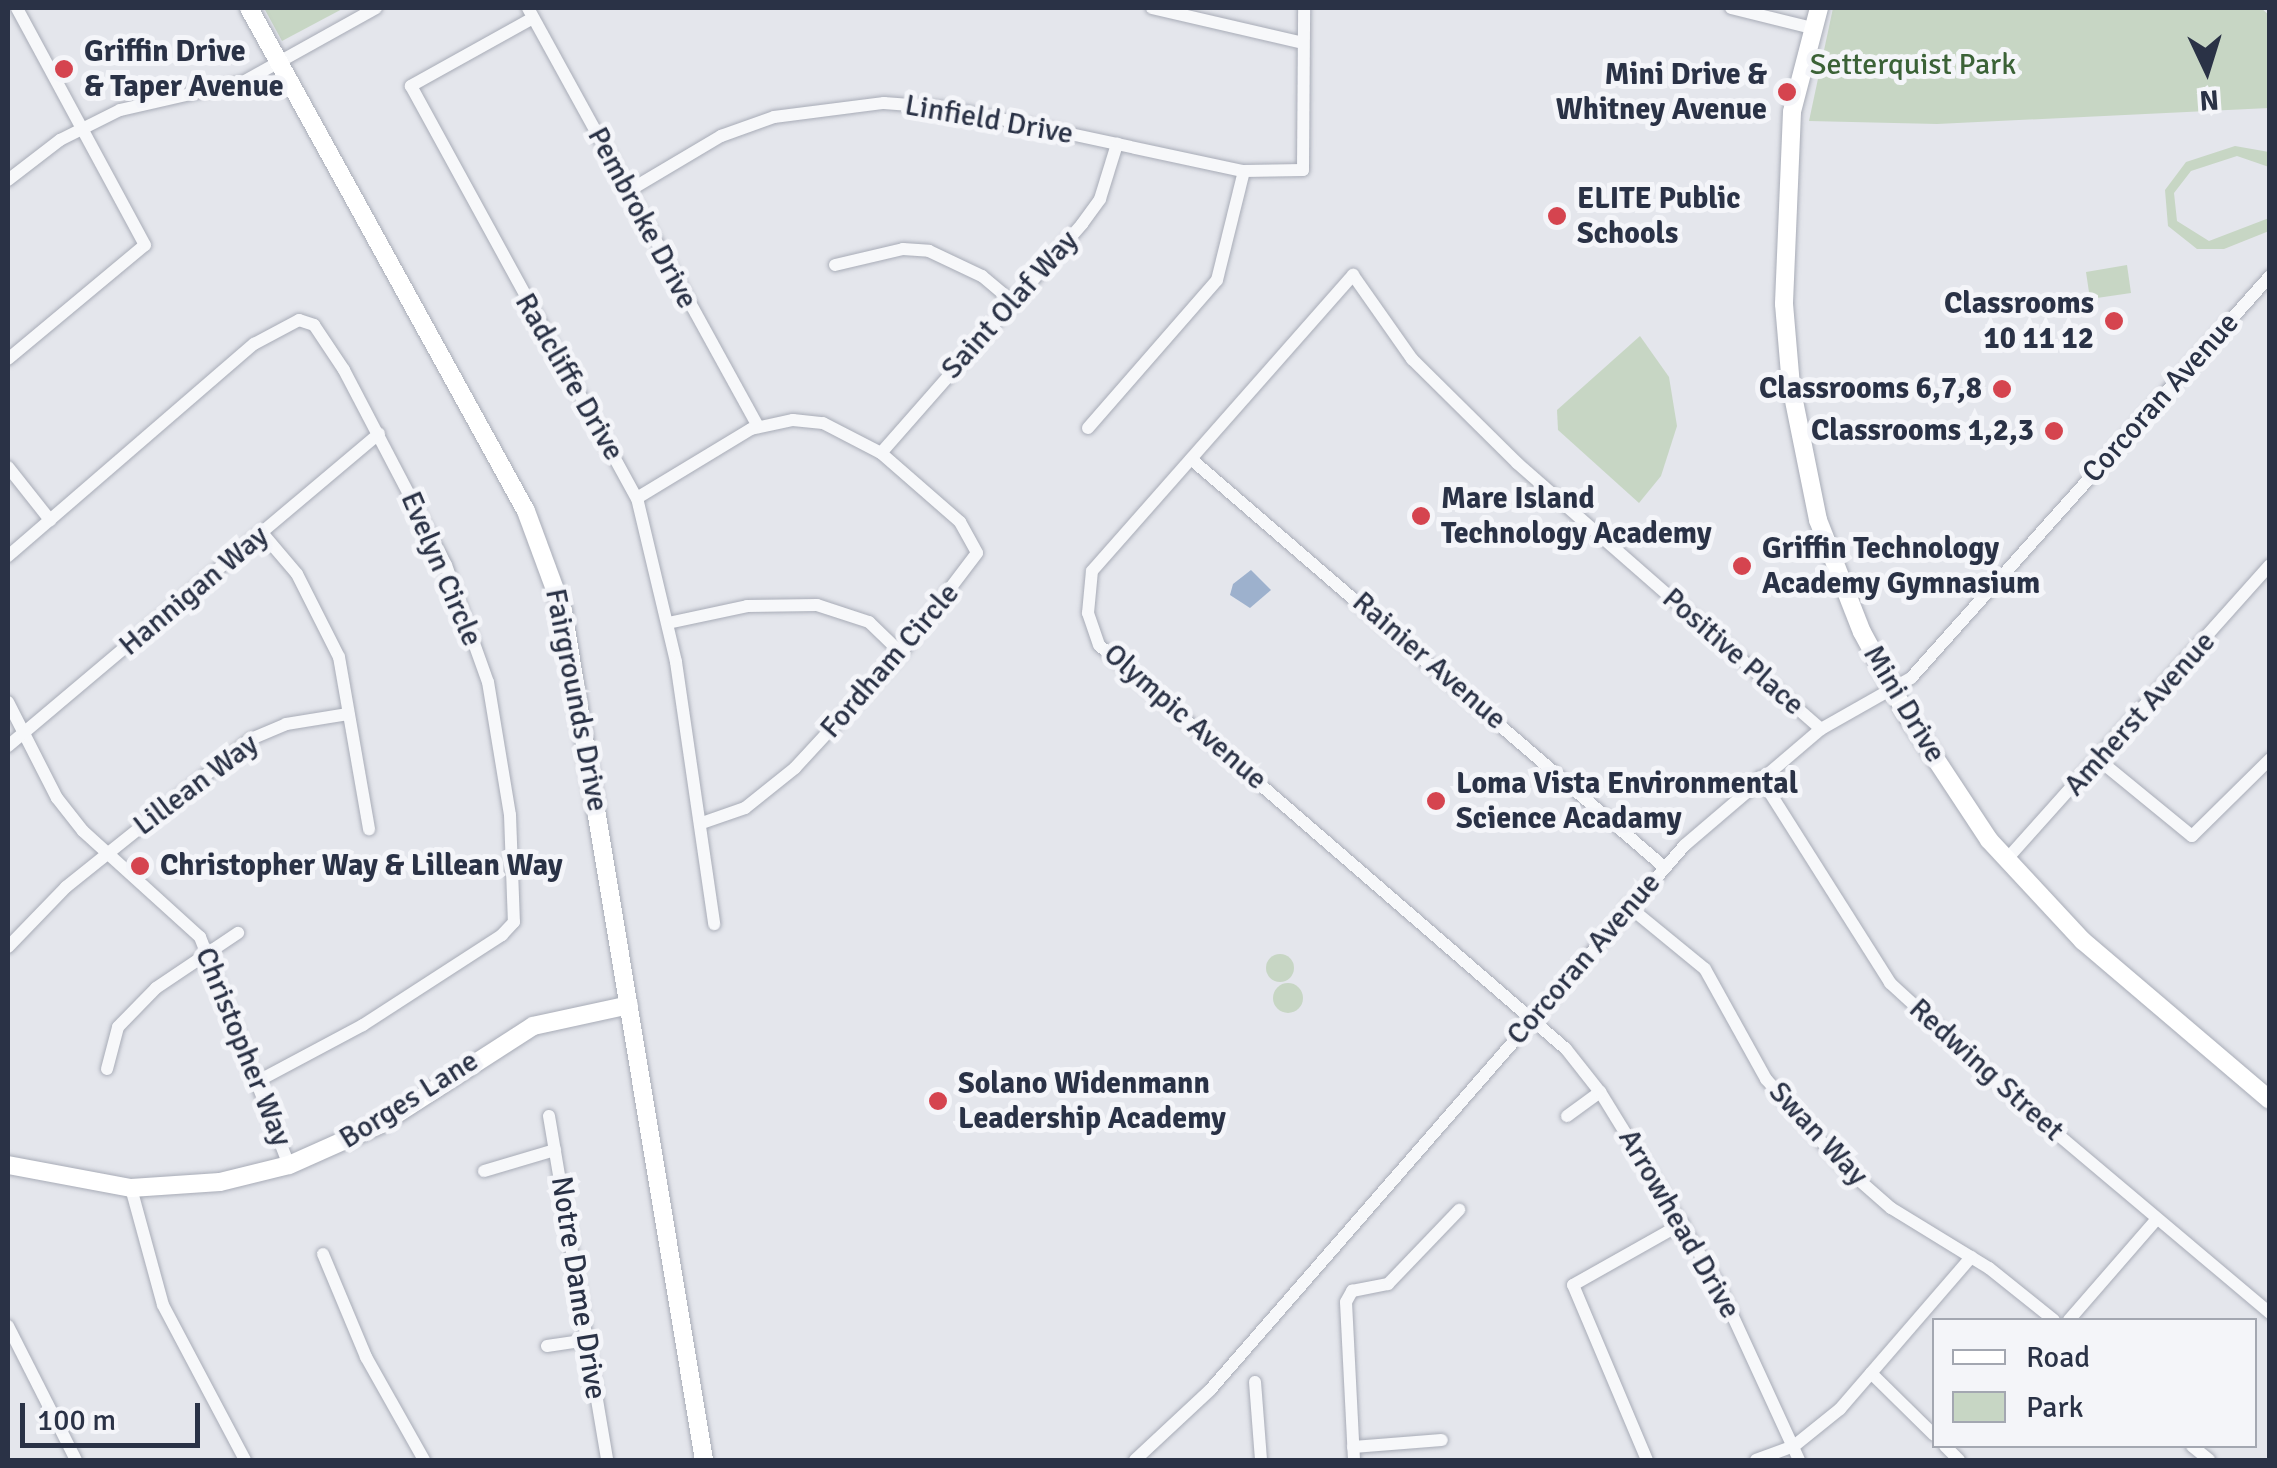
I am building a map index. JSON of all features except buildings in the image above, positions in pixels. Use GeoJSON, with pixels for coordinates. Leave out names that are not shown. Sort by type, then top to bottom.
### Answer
{"type":"FeatureCollection","features":[{"type":"Feature","properties":{"kind":"street"},"geometry":{"type":"LineString","coordinates":[[8,359],[146,246],[17,8]]}},
{"type":"Feature","properties":{"kind":"street","name":"Fairgrounds Drive"},"geometry":{"type":"LineString","coordinates":[[249,8],[526,512],[549,569],[573,658],[704,1460]]}},
{"type":"Feature","properties":{"kind":"street"},"geometry":{"type":"LineString","coordinates":[[8,180],[84,129],[136,104],[243,82],[376,8]]}},
{"type":"Feature","properties":{"kind":"street"},"geometry":{"type":"LineString","coordinates":[[1152,8],[1299,42],[1304,8]]}},
{"type":"Feature","properties":{"kind":"street"},"geometry":{"type":"LineString","coordinates":[[1731,8],[1812,28]]}},
{"type":"Feature","properties":{"kind":"street","name":"Mini Drive"},"geometry":{"type":"LineString","coordinates":[[1819,8],[1792,112],[1784,304],[1790,386],[1818,520],[1862,632],[1892,688],[2007,859],[2083,941],[2270,1100]]}},
{"type":"Feature","properties":{"kind":"street","name":"Pembroke Drive"},"geometry":{"type":"LineString","coordinates":[[530,13],[758,427]]}},
{"type":"Feature","properties":{"kind":"street","name":"Radcliffe Drive"},"geometry":{"type":"LineString","coordinates":[[530,13],[412,86],[637,498],[668,623],[702,823],[714,924]]}},
{"type":"Feature","properties":{"kind":"street","name":"Linfield Drive"},"geometry":{"type":"LineString","coordinates":[[630,190],[721,136],[774,117],[846,104],[949,108],[1244,170],[1303,170],[1299,42]]}},
{"type":"Feature","properties":{"kind":"street","name":"Saint Olaf Way"},"geometry":{"type":"LineString","coordinates":[[880,452],[1100,199],[1117,144]]}},
{"type":"Feature","properties":{"kind":"street"},"geometry":{"type":"LineString","coordinates":[[1088,428],[1217,280],[1244,170]]}},
{"type":"Feature","properties":{"kind":"street"},"geometry":{"type":"LineString","coordinates":[[835,265],[904,249],[930,250],[982,276],[1012,301]]}},
{"type":"Feature","properties":{"kind":"street","name":"Olympic Avenue"},"geometry":{"type":"LineString","coordinates":[[1353,275],[1092,571],[1088,613],[1099,645],[1534,1020]]}},
{"type":"Feature","properties":{"kind":"street","name":"Positive Place"},"geometry":{"type":"LineString","coordinates":[[1353,275],[1412,360],[1655,584],[1822,729]]}},
{"type":"Feature","properties":{"kind":"street","name":"Corcoran Avenue"},"geometry":{"type":"LineString","coordinates":[[1135,1460],[1210,1390],[1664,867],[1760,777],[1822,729],[1892,688],[1939,650],[2270,276]]}},
{"type":"Feature","properties":{"kind":"street","name":"Evelyn Circle"},"geometry":{"type":"LineString","coordinates":[[8,556],[254,344],[300,320],[314,325],[379,434],[446,565],[488,682],[510,816],[514,922],[502,936],[363,1024],[258,1081]]}},
{"type":"Feature","properties":{"kind":"street","name":"Fordham Circle"},"geometry":{"type":"LineString","coordinates":[[637,498],[758,427],[824,423],[880,452],[960,522],[977,553],[901,652],[766,795],[702,823]]}},
{"type":"Feature","properties":{"kind":"street","name":"Hannigan Way"},"geometry":{"type":"LineString","coordinates":[[8,746],[379,434]]}},
{"type":"Feature","properties":{"kind":"street","name":"Rainier Avenue"},"geometry":{"type":"LineString","coordinates":[[1191,459],[1664,867]]}},
{"type":"Feature","properties":{"kind":"street"},"geometry":{"type":"LineString","coordinates":[[8,467],[50,520]]}},
{"type":"Feature","properties":{"kind":"street"},"geometry":{"type":"LineString","coordinates":[[263,534],[326,624],[348,714],[369,829]]}},
{"type":"Feature","properties":{"kind":"street","name":"Amherst Avenue"},"geometry":{"type":"LineString","coordinates":[[2007,859],[2270,565]]}},
{"type":"Feature","properties":{"kind":"street"},"geometry":{"type":"LineString","coordinates":[[668,623],[747,606],[818,605],[868,622],[901,652]]}},
{"type":"Feature","properties":{"kind":"street","name":"Christopher Way"},"geometry":{"type":"LineString","coordinates":[[8,702],[57,798],[106,854],[178,912],[209,954],[289,1164]]}},
{"type":"Feature","properties":{"kind":"street","name":"Lillean Way"},"geometry":{"type":"LineString","coordinates":[[8,947],[106,854],[250,739],[286,724],[348,714]]}},
{"type":"Feature","properties":{"kind":"street"},"geometry":{"type":"LineString","coordinates":[[2099,760],[2192,836],[2270,759]]}},
{"type":"Feature","properties":{"kind":"street","name":"Redwing Street"},"geometry":{"type":"LineString","coordinates":[[1760,777],[1890,982],[2156,1220],[2270,1313]]}},
{"type":"Feature","properties":{"kind":"street","name":"Swan Way"},"geometry":{"type":"LineString","coordinates":[[1628,906],[1705,969],[1766,1078],[1842,1166],[1890,1208],[1971,1257],[2051,1318]]}},
{"type":"Feature","properties":{"kind":"street"},"geometry":{"type":"LineString","coordinates":[[107,1069],[118,1027],[156,988],[238,934]]}},
{"type":"Feature","properties":{"kind":"street","name":"Borges Lane"},"geometry":{"type":"LineString","coordinates":[[8,1165],[131,1188],[220,1182],[289,1164],[381,1124],[533,1026],[629,1005]]}},
{"type":"Feature","properties":{"kind":"street","name":"Arrowhead Drive"},"geometry":{"type":"LineString","coordinates":[[1534,1020],[1600,1092],[1683,1223],[1797,1454]]}},
{"type":"Feature","properties":{"kind":"street"},"geometry":{"type":"LineString","coordinates":[[1567,1116],[1600,1092]]}},
{"type":"Feature","properties":{"kind":"street","name":"Notre Dame Drive"},"geometry":{"type":"LineString","coordinates":[[549,1116],[607,1460]]}},
{"type":"Feature","properties":{"kind":"street"},"geometry":{"type":"LineString","coordinates":[[484,1171],[555,1150]]}},
{"type":"Feature","properties":{"kind":"street"},"geometry":{"type":"LineString","coordinates":[[131,1188],[163,1305],[246,1460]]}},
{"type":"Feature","properties":{"kind":"street"},"geometry":{"type":"LineString","coordinates":[[1442,1440],[1353,1454],[1347,1338],[1352,1291],[1388,1284],[1459,1210]]}},
{"type":"Feature","properties":{"kind":"street"},"geometry":{"type":"LineString","coordinates":[[2071,1318],[2156,1220]]}},
{"type":"Feature","properties":{"kind":"street"},"geometry":{"type":"LineString","coordinates":[[1646,1460],[1573,1285],[1683,1223]]}},
{"type":"Feature","properties":{"kind":"street"},"geometry":{"type":"LineString","coordinates":[[323,1254],[366,1357],[424,1460]]}},
{"type":"Feature","properties":{"kind":"street"},"geometry":{"type":"LineString","coordinates":[[1756,1460],[1797,1454],[1971,1257]]}},
{"type":"Feature","properties":{"kind":"street"},"geometry":{"type":"LineString","coordinates":[[8,1326],[76,1460]]}},
{"type":"Feature","properties":{"kind":"street"},"geometry":{"type":"LineString","coordinates":[[547,1346],[587,1340]]}},
{"type":"Feature","properties":{"kind":"street"},"geometry":{"type":"LineString","coordinates":[[1872,1373],[1932,1433]]}},
{"type":"Feature","properties":{"kind":"street"},"geometry":{"type":"LineString","coordinates":[[1255,1382],[1260,1460]]}},
{"type":"Feature","properties":{"kind":"green space"},"geometry":{"type":"Polygon","coordinates":[[[264,8],[344,8],[282,41],[264,8]]]}},
{"type":"Feature","properties":{"kind":"green space","name":"Setterquist Park"},"geometry":{"type":"Polygon","coordinates":[[[1833,8],[2261,8],[2269,15],[2269,108],[1937,124],[1809,121],[1833,8]]]}},
{"type":"Feature","properties":{"kind":"green space"},"geometry":{"type":"Polygon","coordinates":[[[2235,146],[2269,152],[2269,167],[2237,156],[2191,171],[2174,193],[2177,221],[2209,241],[2269,218],[2269,231],[2224,249],[2197,249],[2168,226],[2165,190],[2186,162],[2235,146]]]}},
{"type":"Feature","properties":{"kind":"green space"},"geometry":{"type":"Polygon","coordinates":[[[2127,265],[2131,293],[2090,299],[2086,272],[2127,265]]]}},
{"type":"Feature","properties":{"kind":"green space"},"geometry":{"type":"Polygon","coordinates":[[[1640,336],[1669,377],[1677,426],[1661,476],[1639,503],[1558,430],[1557,410],[1640,336]]]}},
{"type":"Feature","properties":{"kind":"green space"},"geometry":{"type":"Polygon","coordinates":[[[1280,954],[1290,958],[1294,968],[1290,978],[1280,982],[1270,978],[1266,968],[1270,958],[1280,954]]]}},
{"type":"Feature","properties":{"kind":"green space"},"geometry":{"type":"Polygon","coordinates":[[[1288,983],[1302,992],[1303,998],[1294,1012],[1288,1013],[1274,1004],[1273,998],[1282,984],[1288,983]]]}},
{"type":"Feature","properties":{"kind":"water"},"geometry":{"type":"Polygon","coordinates":[[[1251,570],[1271,590],[1250,608],[1230,595],[1233,584],[1251,570]]]}},
{"type":"Feature","properties":{"kind":"place","name":"Griffin Drive & Taper Avenue"},"geometry":{"type":"Point","coordinates":[64,69]}},
{"type":"Feature","properties":{"kind":"place","name":"Mini Drive & Whitney Avenue"},"geometry":{"type":"Point","coordinates":[1787,92]}},
{"type":"Feature","properties":{"kind":"place","name":"ELITE Public Schools"},"geometry":{"type":"Point","coordinates":[1557,216]}},
{"type":"Feature","properties":{"kind":"place","name":"Classrooms 10 11 12"},"geometry":{"type":"Point","coordinates":[2114,321]}},
{"type":"Feature","properties":{"kind":"place","name":"Classrooms 6,7,8"},"geometry":{"type":"Point","coordinates":[2002,389]}},
{"type":"Feature","properties":{"kind":"place","name":"Classrooms 1,2,3"},"geometry":{"type":"Point","coordinates":[2054,431]}},
{"type":"Feature","properties":{"kind":"place","name":"Mare Island Technology Academy"},"geometry":{"type":"Point","coordinates":[1421,516]}},
{"type":"Feature","properties":{"kind":"place","name":"Griffin Technology Academy Gymnasium"},"geometry":{"type":"Point","coordinates":[1742,566]}},
{"type":"Feature","properties":{"kind":"place","name":"Loma Vista Environmental Science Acadamy"},"geometry":{"type":"Point","coordinates":[1436,801]}},
{"type":"Feature","properties":{"kind":"place","name":"Christopher Way & Lillean Way"},"geometry":{"type":"Point","coordinates":[140,866]}},
{"type":"Feature","properties":{"kind":"place","name":"Solano Widenmann Leadership Academy"},"geometry":{"type":"Point","coordinates":[938,1101]}}]}
